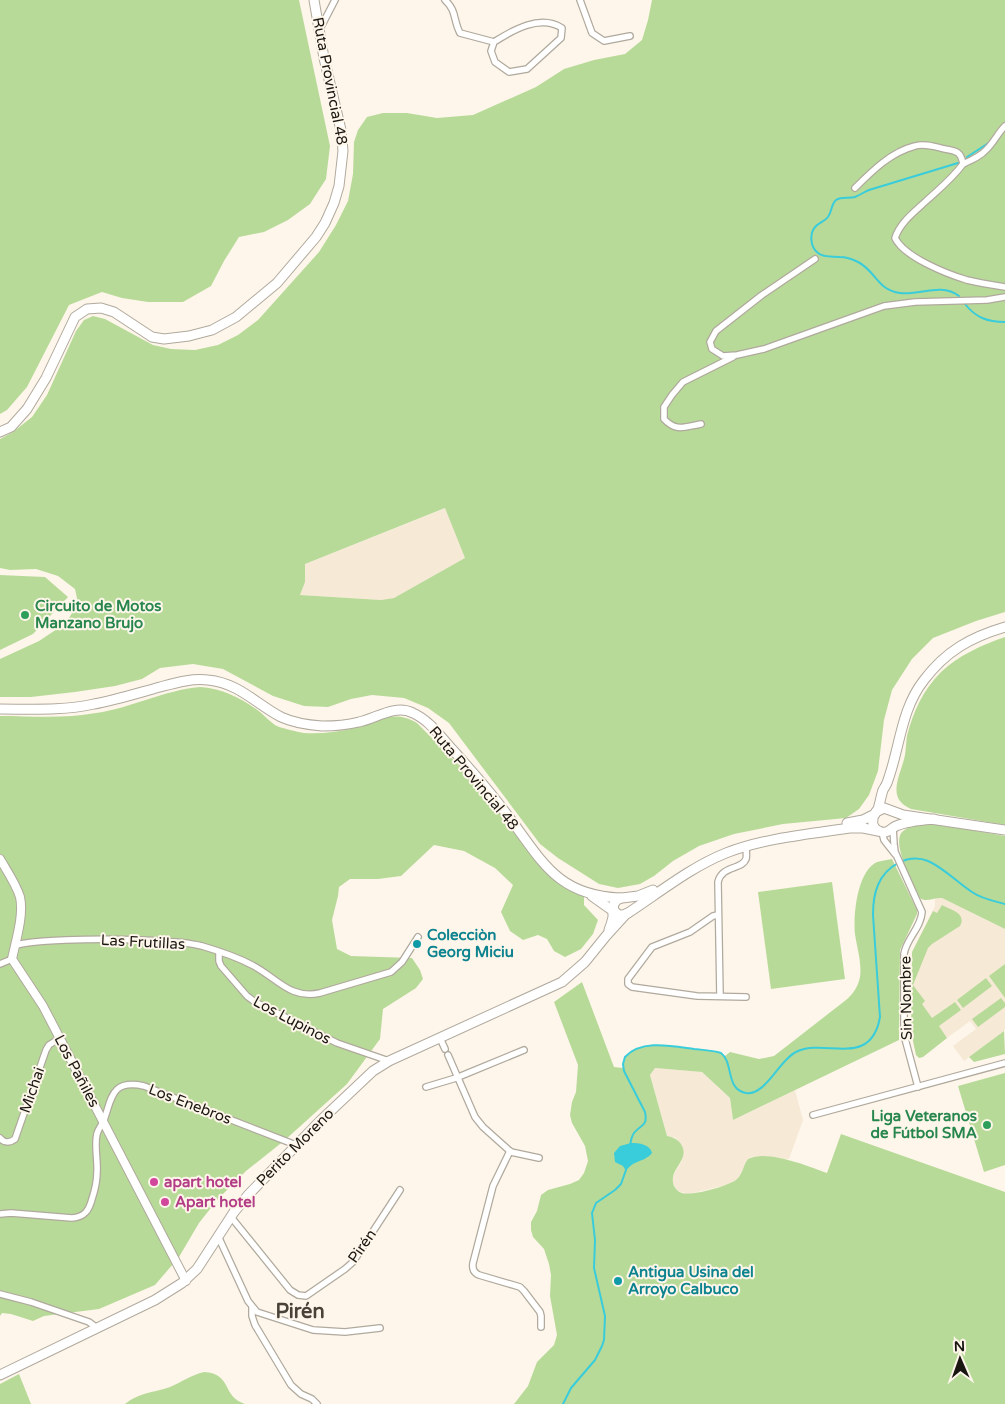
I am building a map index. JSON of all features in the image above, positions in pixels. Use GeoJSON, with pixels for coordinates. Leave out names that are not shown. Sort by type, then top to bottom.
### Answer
{"type":"FeatureCollection","features":[{"type":"Feature","properties":{"kind":"main road","name":"Ruta Provincial 48"},"geometry":{"type":"LineString","coordinates":[[0,432],[11,427],[27,409],[46,378],[75,317],[87,309],[101,308],[114,312],[152,337],[164,339],[189,336],[212,330],[236,317],[277,283],[316,238],[334,203],[339,186],[343,151],[341,130],[324,58],[314,0]]}},
{"type":"Feature","properties":{"kind":"main road"},"geometry":{"type":"LineString","coordinates":[[880,832],[875,828],[872,818],[887,783],[908,708],[922,682],[942,660],[958,647],[978,636],[1005,627]]}},
{"type":"Feature","properties":{"kind":"main road","name":"Ruta Provincial 48"},"geometry":{"type":"LineString","coordinates":[[0,709],[76,707],[198,679],[231,686],[294,722],[319,726],[345,725],[391,711],[402,710],[412,712],[430,724],[458,755],[505,812],[546,867],[564,882],[584,891],[620,912],[697,867],[745,844],[850,828],[887,832],[909,823],[937,820]]}},
{"type":"Feature","properties":{"kind":"main road"},"geometry":{"type":"LineString","coordinates":[[887,783],[886,800],[896,819],[894,828]]}},
{"type":"Feature","properties":{"kind":"main road","name":"Ruta Provincial 48"},"geometry":{"type":"LineString","coordinates":[[584,891],[604,897],[635,897],[645,894],[701,860],[718,852],[772,836],[863,820],[884,808],[903,815],[1005,830]]}},
{"type":"Feature","properties":{"kind":"main road"},"geometry":{"type":"LineString","coordinates":[[621,898],[629,902],[630,909],[620,912],[615,901],[621,898]]}},
{"type":"Feature","properties":{"kind":"main road","name":"Perito Moreno"},"geometry":{"type":"LineString","coordinates":[[606,936],[612,921],[620,912]]}},
{"type":"Feature","properties":{"kind":"main road","name":"Perito Moreno"},"geometry":{"type":"LineString","coordinates":[[1,1373],[159,1298],[186,1281],[249,1194],[320,1121],[373,1071],[389,1061],[562,982],[581,966],[606,936],[620,912]]}},
{"type":"Feature","properties":{"kind":"street"},"geometry":{"type":"LineString","coordinates":[[320,28],[335,0]]}},
{"type":"Feature","properties":{"kind":"street"},"geometry":{"type":"LineString","coordinates":[[445,0],[453,7],[457,28],[460,33],[494,42],[521,27],[536,23],[554,23],[562,28],[561,38],[527,69],[509,72],[495,62],[491,51],[494,42]]}},
{"type":"Feature","properties":{"kind":"street"},"geometry":{"type":"LineString","coordinates":[[580,0],[592,34],[604,41],[630,36]]}},
{"type":"Feature","properties":{"kind":"street"},"geometry":{"type":"LineString","coordinates":[[1005,126],[988,148],[964,164],[954,176],[907,218],[897,230],[894,238],[919,260],[967,280],[1005,287]]}},
{"type":"Feature","properties":{"kind":"street"},"geometry":{"type":"LineString","coordinates":[[855,188],[892,156],[916,145],[956,151],[962,156],[964,164]]}},
{"type":"Feature","properties":{"kind":"street"},"geometry":{"type":"LineString","coordinates":[[815,259],[762,295],[716,331],[710,342],[712,349],[722,356],[764,349],[884,306],[915,302],[987,300],[1005,297]]}},
{"type":"Feature","properties":{"kind":"street"},"geometry":{"type":"LineString","coordinates":[[701,424],[681,428],[671,426],[664,419],[664,407],[683,382],[737,355]]}},
{"type":"Feature","properties":{"kind":"street","name":"Sin Nombre"},"geometry":{"type":"LineString","coordinates":[[894,828],[894,844],[897,857],[922,912],[904,952],[904,1035],[918,1087]]}},
{"type":"Feature","properties":{"kind":"street","name":"Sin Nombre"},"geometry":{"type":"LineString","coordinates":[[880,832],[897,857]]}},
{"type":"Feature","properties":{"kind":"street"},"geometry":{"type":"LineString","coordinates":[[720,996],[719,879],[725,871],[744,862],[747,858],[745,844]]}},
{"type":"Feature","properties":{"kind":"street"},"geometry":{"type":"LineString","coordinates":[[0,858],[18,890],[21,911],[12,959],[0,964]]}},
{"type":"Feature","properties":{"kind":"street"},"geometry":{"type":"LineString","coordinates":[[718,912],[687,933],[652,947],[628,979],[628,986],[697,996],[746,997]]}},
{"type":"Feature","properties":{"kind":"street","name":"Las Frutillas"},"geometry":{"type":"LineString","coordinates":[[16,945],[38,941],[112,939],[183,942],[219,952],[252,965],[295,993],[309,995],[391,972],[402,962],[418,936]]}},
{"type":"Feature","properties":{"kind":"street","name":"Los Lupinos"},"geometry":{"type":"LineString","coordinates":[[219,952],[221,966],[255,1002],[337,1044],[389,1061]]}},
{"type":"Feature","properties":{"kind":"street","name":"Los Pañiles"},"geometry":{"type":"LineString","coordinates":[[12,959],[43,1006],[186,1281]]}},
{"type":"Feature","properties":{"kind":"street","name":"Michai"},"geometry":{"type":"LineString","coordinates":[[0,1138],[2,1141],[7,1142],[13,1141],[16,1136],[46,1050],[49,1045],[60,1038]]}},
{"type":"Feature","properties":{"kind":"street"},"geometry":{"type":"LineString","coordinates":[[440,1038],[445,1048]]}},
{"type":"Feature","properties":{"kind":"street"},"geometry":{"type":"LineString","coordinates":[[426,1087],[458,1077],[524,1050]]}},
{"type":"Feature","properties":{"kind":"street"},"geometry":{"type":"LineString","coordinates":[[448,1055],[478,1122],[510,1151],[539,1158]]}},
{"type":"Feature","properties":{"kind":"street"},"geometry":{"type":"LineString","coordinates":[[812,1116],[1005,1063]]}},
{"type":"Feature","properties":{"kind":"street","name":"Los Enebros"},"geometry":{"type":"LineString","coordinates":[[104,1122],[113,1093],[122,1087],[136,1085],[144,1086],[296,1145]]}},
{"type":"Feature","properties":{"kind":"street"},"geometry":{"type":"LineString","coordinates":[[0,1214],[11,1213],[72,1218],[80,1217],[86,1213],[90,1206],[97,1181],[96,1135],[104,1122]]}},
{"type":"Feature","properties":{"kind":"street"},"geometry":{"type":"LineString","coordinates":[[510,1151],[493,1186],[473,1269],[480,1275],[514,1284],[522,1289],[540,1312],[541,1327]]}},
{"type":"Feature","properties":{"kind":"street","name":"Pirén"},"geometry":{"type":"LineString","coordinates":[[231,1217],[292,1292],[306,1296],[353,1262],[400,1190]]}},
{"type":"Feature","properties":{"kind":"street"},"geometry":{"type":"LineString","coordinates":[[218,1236],[252,1308],[263,1314],[313,1330],[345,1332],[380,1328]]}},
{"type":"Feature","properties":{"kind":"street"},"geometry":{"type":"LineString","coordinates":[[0,1294],[35,1303],[91,1323],[97,1328]]}},
{"type":"Feature","properties":{"kind":"street"},"geometry":{"type":"LineString","coordinates":[[252,1308],[255,1325],[288,1381],[297,1391],[317,1404]]}},
{"type":"Feature","properties":{"kind":"shaded area"},"geometry":{"type":"Polygon","coordinates":[[[446,508],[466,558],[397,597],[390,599],[300,595],[305,582],[305,564],[446,508]]]}},
{"type":"Feature","properties":{"kind":"shaded area"},"geometry":{"type":"Polygon","coordinates":[[[935,898],[942,898],[1005,929],[1005,1030],[964,1061],[953,1046],[976,1029],[970,1021],[920,1058],[916,1055],[911,1033],[912,952],[935,906],[935,898]]]}},
{"type":"Feature","properties":{"kind":"shaded area"},"geometry":{"type":"Polygon","coordinates":[[[655,1068],[702,1072],[730,1098],[733,1120],[795,1090],[803,1120],[789,1159],[751,1157],[748,1159],[739,1178],[731,1184],[688,1194],[678,1191],[673,1184],[673,1176],[682,1160],[683,1150],[676,1138],[667,1136],[650,1075],[655,1068]]]}},
{"type":"Feature","properties":{"kind":"green space"},"geometry":{"type":"Polygon","coordinates":[[[0,0],[299,0],[330,146],[326,179],[310,204],[288,220],[264,232],[239,237],[211,286],[183,302],[148,302],[122,298],[102,292],[69,305],[27,387],[7,410],[0,414],[0,0]]]}},
{"type":"Feature","properties":{"kind":"green space"},"geometry":{"type":"Polygon","coordinates":[[[652,0],[1005,0],[1005,612],[933,638],[912,659],[892,690],[884,720],[878,771],[869,795],[859,809],[846,818],[783,824],[734,834],[699,846],[640,884],[618,888],[599,884],[540,844],[449,723],[428,708],[404,698],[372,695],[351,699],[328,707],[304,706],[273,696],[223,669],[193,664],[160,668],[142,679],[115,686],[31,697],[0,697],[0,659],[39,641],[66,623],[78,603],[75,589],[58,576],[36,569],[10,570],[0,568],[0,439],[13,432],[32,417],[47,395],[76,331],[84,320],[93,316],[105,319],[153,345],[171,349],[195,350],[218,345],[238,335],[258,320],[319,252],[336,225],[348,201],[353,174],[354,142],[358,130],[367,117],[383,113],[407,113],[437,118],[473,115],[536,87],[564,69],[594,60],[625,54],[642,40],[652,0]],[[445,508],[305,564],[305,582],[300,595],[381,600],[394,598],[465,558],[445,508]]]}},
{"type":"Feature","properties":{"kind":"green space","name":"Circuito de Motos Manzano Brujo"},"geometry":{"type":"Polygon","coordinates":[[[0,575],[45,577],[68,597],[33,634],[0,650],[0,575]]]}},
{"type":"Feature","properties":{"kind":"green space"},"geometry":{"type":"Polygon","coordinates":[[[1005,637],[1005,825],[911,809],[899,799],[897,785],[905,755],[907,736],[912,718],[920,702],[929,686],[955,660],[988,643],[1005,637]]]}},
{"type":"Feature","properties":{"kind":"green space"},"geometry":{"type":"Polygon","coordinates":[[[200,687],[232,695],[253,707],[275,725],[304,733],[342,731],[393,717],[408,719],[417,723],[505,812],[569,889],[574,892],[584,891],[584,905],[598,920],[593,934],[581,949],[565,957],[554,951],[547,939],[538,935],[523,940],[510,931],[501,912],[513,885],[495,868],[464,851],[434,845],[401,876],[378,879],[350,879],[339,887],[332,920],[337,949],[351,956],[412,958],[420,970],[423,979],[416,988],[383,1009],[380,1039],[347,1084],[285,1140],[246,1171],[218,1199],[199,1223],[179,1257],[155,1285],[99,1309],[44,1316],[33,1321],[11,1314],[2,1313],[0,1316],[0,716],[60,717],[84,715],[109,711],[174,692],[200,687]]]}},
{"type":"Feature","properties":{"kind":"green space"},"geometry":{"type":"Polygon","coordinates":[[[932,823],[1005,836],[1005,929],[942,898],[925,900],[920,898],[901,855],[899,838],[902,832],[908,828],[932,823]]]}},
{"type":"Feature","properties":{"kind":"green space"},"geometry":{"type":"Polygon","coordinates":[[[892,859],[917,910],[917,914],[900,950],[899,1040],[733,1120],[730,1098],[702,1072],[655,1068],[650,1075],[667,1136],[676,1139],[683,1148],[683,1157],[674,1172],[673,1179],[674,1186],[682,1193],[702,1192],[733,1182],[741,1175],[748,1159],[756,1156],[776,1157],[827,1173],[841,1134],[1005,1192],[1005,1404],[514,1404],[528,1386],[537,1362],[554,1345],[557,1335],[550,1296],[551,1275],[549,1264],[544,1249],[533,1237],[531,1222],[537,1211],[541,1195],[548,1190],[579,1180],[584,1173],[588,1161],[585,1146],[572,1123],[570,1115],[576,1092],[578,1065],[554,1002],[582,982],[614,1067],[623,1068],[625,1058],[631,1052],[649,1046],[672,1046],[708,1050],[725,1056],[730,1052],[759,1059],[774,1056],[846,1000],[855,990],[860,972],[855,926],[856,906],[861,884],[870,867],[877,862],[892,859]]]}},
{"type":"Feature","properties":{"kind":"green space"},"geometry":{"type":"Polygon","coordinates":[[[832,882],[845,979],[771,989],[758,892],[832,882]]]}},
{"type":"Feature","properties":{"kind":"green space"},"geometry":{"type":"Polygon","coordinates":[[[942,905],[960,915],[962,922],[960,926],[928,948],[913,985],[925,1001],[922,1004],[932,1018],[955,1002],[961,1010],[939,1026],[947,1038],[923,1057],[919,1058],[916,1055],[911,1031],[912,952],[933,911],[937,913],[942,905]]]}},
{"type":"Feature","properties":{"kind":"green space"},"geometry":{"type":"Polygon","coordinates":[[[1005,964],[1005,998],[989,976],[1005,964]]]}},
{"type":"Feature","properties":{"kind":"green space"},"geometry":{"type":"Polygon","coordinates":[[[986,978],[992,986],[963,1008],[957,1000],[986,978]]]}},
{"type":"Feature","properties":{"kind":"green space"},"geometry":{"type":"Polygon","coordinates":[[[1001,998],[1005,1003],[1005,1007],[978,1027],[972,1019],[1001,998]]]}},
{"type":"Feature","properties":{"kind":"green space"},"geometry":{"type":"Polygon","coordinates":[[[1004,1031],[1005,1054],[974,1062],[969,1057],[1004,1031]]]}},
{"type":"Feature","properties":{"kind":"green space","name":"Liga Veteranos de Fútbol SMA"},"geometry":{"type":"Polygon","coordinates":[[[1005,1073],[1005,1165],[984,1172],[958,1086],[1005,1073]]]}},
{"type":"Feature","properties":{"kind":"green space"},"geometry":{"type":"Polygon","coordinates":[[[204,1372],[219,1377],[233,1396],[245,1404],[125,1404],[141,1395],[170,1387],[204,1372]]]}},
{"type":"Feature","properties":{"kind":"green space"},"geometry":{"type":"Polygon","coordinates":[[[19,1374],[31,1404],[0,1404],[0,1384],[19,1374]]]}},
{"type":"Feature","properties":{"kind":"water"},"geometry":{"type":"Polygon","coordinates":[[[631,1143],[647,1146],[652,1153],[629,1167],[626,1171],[623,1166],[615,1162],[614,1153],[620,1146],[631,1143]]]}},
{"type":"Feature","properties":{"kind":"waterway"},"geometry":{"type":"LineString","coordinates":[[967,157],[990,142]]}},
{"type":"Feature","properties":{"kind":"waterway"},"geometry":{"type":"LineString","coordinates":[[958,163],[869,190],[855,197],[836,200],[828,217],[812,232],[811,240],[813,247],[820,255],[847,258],[858,262],[869,270],[881,284],[892,291],[907,293],[945,290],[959,296]]}},
{"type":"Feature","properties":{"kind":"waterway"},"geometry":{"type":"LineString","coordinates":[[965,304],[974,313],[983,318],[1005,322]]}},
{"type":"Feature","properties":{"kind":"waterway"},"geometry":{"type":"LineString","coordinates":[[630,1146],[633,1135],[646,1120],[645,1112],[624,1071],[625,1057],[632,1051],[648,1046],[667,1045],[721,1053],[725,1057],[735,1086],[739,1091],[746,1093],[760,1089],[785,1061],[798,1051],[809,1048],[846,1049],[858,1047],[867,1042],[875,1033],[880,1017],[873,915],[874,900],[882,878],[886,872],[898,863],[913,859],[928,861],[976,894],[988,900],[1005,904]]}},
{"type":"Feature","properties":{"kind":"waterway"},"geometry":{"type":"LineString","coordinates":[[563,1404],[571,1388],[595,1360],[604,1340],[605,1316],[594,1268],[595,1240],[592,1213],[596,1203],[621,1184],[626,1170]]}},
{"type":"Feature","properties":{"kind":"place","name":"Circuito de Motos Manzano Brujo"},"geometry":{"type":"Point","coordinates":[25,615]}},
{"type":"Feature","properties":{"kind":"place","name":"Colecciòn Georg Miciu"},"geometry":{"type":"Point","coordinates":[417,944]}},
{"type":"Feature","properties":{"kind":"place","name":"Liga Veteranos de Fútbol SMA"},"geometry":{"type":"Point","coordinates":[987,1125]}},
{"type":"Feature","properties":{"kind":"place","name":"apart hotel"},"geometry":{"type":"Point","coordinates":[154,1182]}},
{"type":"Feature","properties":{"kind":"place","name":"Apart hotel"},"geometry":{"type":"Point","coordinates":[165,1202]}},
{"type":"Feature","properties":{"kind":"place","name":"Antigua Usina del Arroyo Calbuco"},"geometry":{"type":"Point","coordinates":[618,1281]}},
{"type":"Feature","properties":{"kind":"district","name":"Pirén"},"geometry":{"type":"Point","coordinates":[300,1311]}}]}
